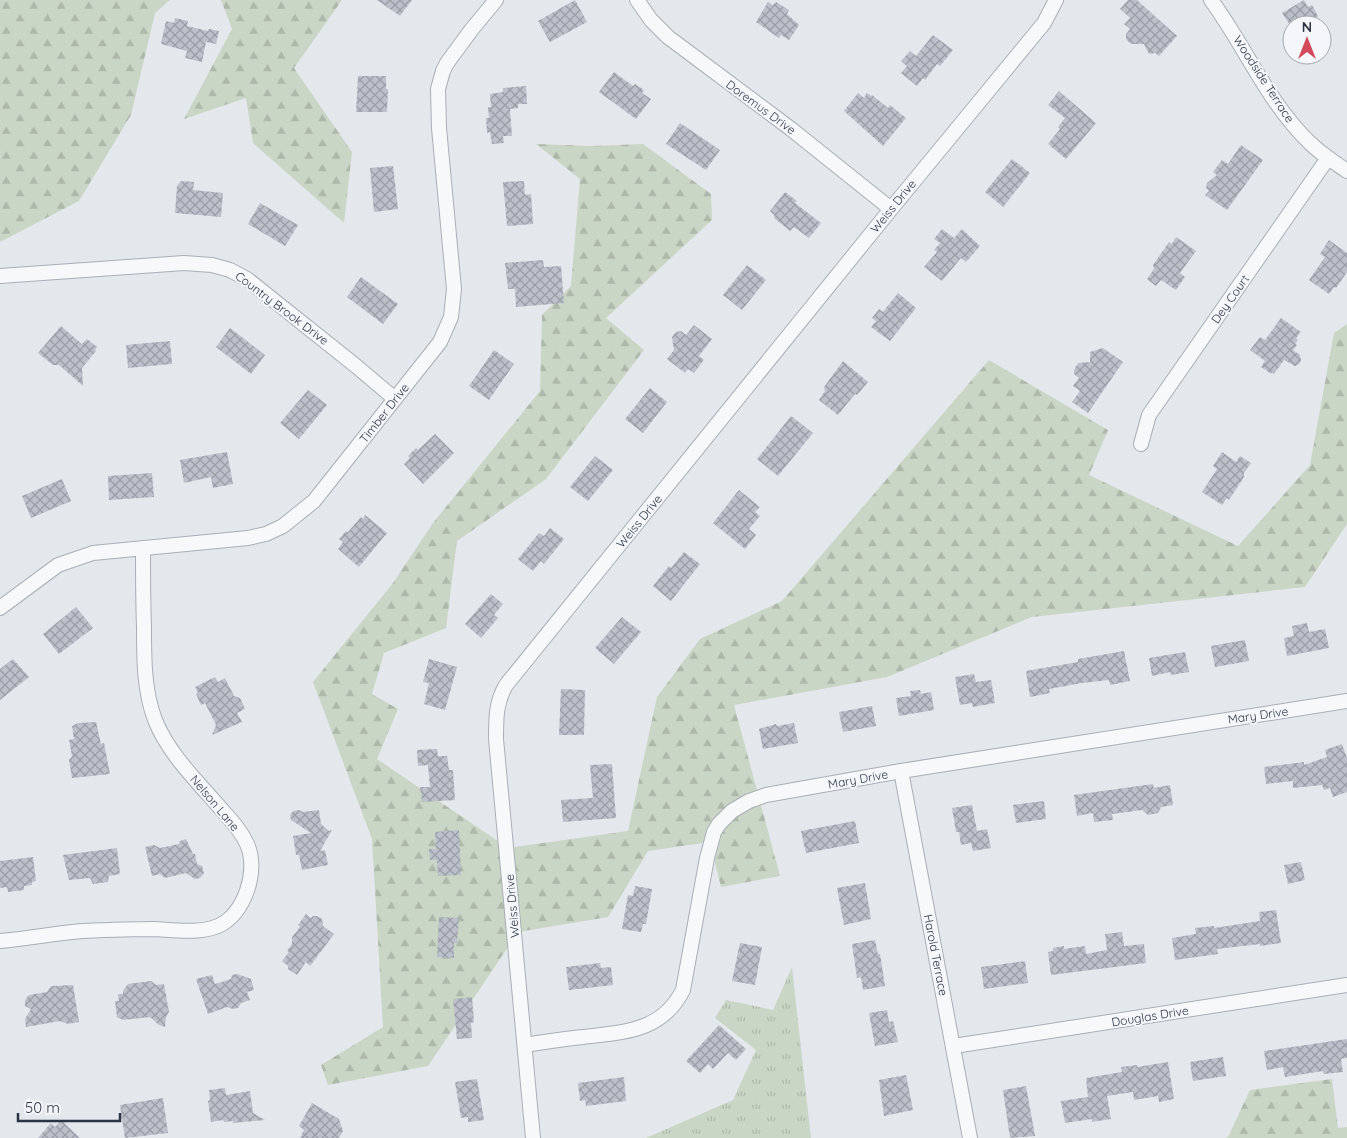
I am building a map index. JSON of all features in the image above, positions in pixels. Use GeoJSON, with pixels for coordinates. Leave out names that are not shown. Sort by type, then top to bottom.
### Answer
{"type":"FeatureCollection","features":[{"type":"Feature","properties":{"kind":"street","name":"Timber Drive"},"geometry":{"type":"LineString","coordinates":[[0,608],[58,565],[75,558],[93,553],[248,538],[266,534],[283,526],[314,501],[440,342],[444,334],[453,308],[454,271],[439,128],[438,90],[447,63],[496,0]]}},
{"type":"Feature","properties":{"kind":"street","name":"Doremus Drive"},"geometry":{"type":"LineString","coordinates":[[637,0],[651,20],[668,36],[792,129],[891,209]]}},
{"type":"Feature","properties":{"kind":"street","name":"Weiss Drive"},"geometry":{"type":"LineString","coordinates":[[533,1138],[496,739],[496,710],[501,693],[506,684],[1044,23],[1056,0]]}},
{"type":"Feature","properties":{"kind":"street","name":"Woodside Terrace"},"geometry":{"type":"LineString","coordinates":[[1211,0],[1284,113],[1310,144],[1347,170]]}},
{"type":"Feature","properties":{"kind":"street","name":"Dey Court"},"geometry":{"type":"LineString","coordinates":[[1141,444],[1149,415],[1328,158]]}},
{"type":"Feature","properties":{"kind":"street","name":"Country Brook Drive"},"geometry":{"type":"LineString","coordinates":[[0,276],[184,263],[212,265],[230,270],[247,279],[291,313],[395,399]]}},
{"type":"Feature","properties":{"kind":"street","name":"Nelson Lane"},"geometry":{"type":"LineString","coordinates":[[0,941],[84,931],[194,930],[217,926],[232,915],[244,900],[251,873],[248,845],[238,829],[174,753],[163,737],[155,720],[147,692],[144,664],[143,548]]}},
{"type":"Feature","properties":{"kind":"street","name":"Mary Drive"},"geometry":{"type":"LineString","coordinates":[[525,1045],[643,1028],[659,1019],[673,1006],[683,990],[705,867],[714,832],[732,811],[748,801],[766,796],[901,772],[1347,701]]}},
{"type":"Feature","properties":{"kind":"street","name":"Harold Terrace"},"geometry":{"type":"LineString","coordinates":[[901,772],[970,1138]]}},
{"type":"Feature","properties":{"kind":"street","name":"Douglas Drive"},"geometry":{"type":"LineString","coordinates":[[954,1046],[1347,985]]}},
{"type":"Feature","properties":{"kind":"green space"},"geometry":{"type":"Polygon","coordinates":[[[0,0],[170,0],[155,13],[131,115],[79,201],[0,242],[0,0]]]}},
{"type":"Feature","properties":{"kind":"green space"},"geometry":{"type":"Polygon","coordinates":[[[221,0],[342,0],[294,68],[352,152],[344,223],[253,143],[246,98],[184,119],[232,29],[221,0]]]}},
{"type":"Feature","properties":{"kind":"green space"},"geometry":{"type":"Polygon","coordinates":[[[536,144],[591,146],[643,144],[711,194],[712,220],[606,318],[644,350],[546,479],[457,541],[446,628],[384,653],[372,694],[398,709],[377,759],[508,848],[628,831],[657,697],[700,639],[782,601],[989,360],[1108,430],[1089,475],[1238,546],[1310,465],[1334,333],[1347,324],[1347,524],[1305,587],[1032,617],[887,677],[734,705],[780,876],[721,887],[710,842],[648,851],[608,917],[518,932],[428,1066],[328,1085],[321,1065],[383,1027],[372,839],[313,682],[393,583],[433,523],[540,391],[542,315],[571,286],[580,179],[536,144]]]}},
{"type":"Feature","properties":{"kind":"green space"},"geometry":{"type":"Polygon","coordinates":[[[792,967],[811,1138],[646,1138],[733,1100],[756,1050],[715,1018],[726,1000],[773,1010],[792,967]]]}},
{"type":"Feature","properties":{"kind":"green space"},"geometry":{"type":"Polygon","coordinates":[[[1332,1079],[1338,1128],[1347,1127],[1347,1138],[1225,1138],[1228,1137],[1250,1090],[1332,1079]]]}},
{"type":"Feature","properties":{"kind":"building"},"geometry":{"type":"Polygon","coordinates":[[[377,0],[412,0],[400,16],[377,0]]]}},
{"type":"Feature","properties":{"kind":"building"},"geometry":{"type":"Polygon","coordinates":[[[575,0],[587,22],[550,42],[538,21],[575,0]]]}},
{"type":"Feature","properties":{"kind":"building"},"geometry":{"type":"Polygon","coordinates":[[[1128,0],[1137,0],[1177,36],[1159,56],[1155,53],[1149,54],[1144,44],[1131,44],[1126,39],[1126,34],[1130,29],[1124,24],[1130,18],[1120,9],[1128,0]]]}},
{"type":"Feature","properties":{"kind":"building"},"geometry":{"type":"Polygon","coordinates":[[[1304,0],[1308,7],[1312,5],[1317,15],[1283,15],[1282,13],[1304,0]]]}},
{"type":"Feature","properties":{"kind":"building"},"geometry":{"type":"Polygon","coordinates":[[[768,2],[773,5],[776,2],[789,10],[787,14],[799,25],[789,40],[781,35],[779,38],[756,22],[768,2]]]}},
{"type":"Feature","properties":{"kind":"building"},"geometry":{"type":"Polygon","coordinates":[[[175,18],[188,21],[187,26],[208,31],[209,29],[219,31],[216,44],[206,42],[202,62],[185,58],[187,51],[161,44],[166,21],[174,23],[175,18]]]}},
{"type":"Feature","properties":{"kind":"building"},"geometry":{"type":"Polygon","coordinates":[[[933,35],[953,50],[940,66],[937,64],[925,80],[923,78],[917,86],[901,73],[907,66],[901,61],[910,51],[916,56],[933,35]]]}},
{"type":"Feature","properties":{"kind":"building"},"geometry":{"type":"Polygon","coordinates":[[[614,72],[633,86],[635,84],[644,90],[642,93],[651,99],[636,119],[599,92],[614,72]]]}},
{"type":"Feature","properties":{"kind":"building"},"geometry":{"type":"Polygon","coordinates":[[[358,76],[386,76],[386,89],[388,89],[387,112],[356,112],[358,76]]]}},
{"type":"Feature","properties":{"kind":"building"},"geometry":{"type":"Polygon","coordinates":[[[526,86],[527,104],[518,104],[518,108],[510,109],[512,136],[503,136],[504,143],[492,144],[490,132],[487,133],[486,118],[489,118],[488,107],[491,107],[490,94],[503,92],[503,88],[526,86]]]}},
{"type":"Feature","properties":{"kind":"building"},"geometry":{"type":"Polygon","coordinates":[[[1059,91],[1096,123],[1066,159],[1048,144],[1060,129],[1058,127],[1065,118],[1048,105],[1059,91]]]}},
{"type":"Feature","properties":{"kind":"building"},"geometry":{"type":"Polygon","coordinates":[[[858,93],[864,98],[867,93],[872,95],[888,108],[890,105],[906,118],[883,146],[844,111],[858,93]]]}},
{"type":"Feature","properties":{"kind":"building"},"geometry":{"type":"Polygon","coordinates":[[[680,123],[720,150],[706,170],[666,144],[680,123]]]}},
{"type":"Feature","properties":{"kind":"building"},"geometry":{"type":"Polygon","coordinates":[[[1241,145],[1263,160],[1227,210],[1205,195],[1209,191],[1206,188],[1207,183],[1217,175],[1213,172],[1222,160],[1228,164],[1241,145]]]}},
{"type":"Feature","properties":{"kind":"building"},"geometry":{"type":"Polygon","coordinates":[[[1012,159],[1030,173],[1003,207],[985,192],[1012,159]]]}},
{"type":"Feature","properties":{"kind":"building"},"geometry":{"type":"Polygon","coordinates":[[[393,166],[398,209],[374,212],[370,168],[393,166]]]}},
{"type":"Feature","properties":{"kind":"building"},"geometry":{"type":"Polygon","coordinates":[[[181,181],[194,182],[193,190],[223,193],[221,217],[175,213],[177,186],[181,181]]]}},
{"type":"Feature","properties":{"kind":"building"},"geometry":{"type":"Polygon","coordinates":[[[524,181],[525,195],[531,194],[533,224],[507,226],[503,182],[524,181]]]}},
{"type":"Feature","properties":{"kind":"building"},"geometry":{"type":"Polygon","coordinates":[[[785,192],[797,201],[795,203],[821,223],[809,238],[794,227],[790,231],[774,218],[775,216],[770,211],[785,192]]]}},
{"type":"Feature","properties":{"kind":"building"},"geometry":{"type":"Polygon","coordinates":[[[260,203],[298,225],[285,246],[248,224],[260,203]]]}},
{"type":"Feature","properties":{"kind":"building"},"geometry":{"type":"Polygon","coordinates":[[[942,229],[954,238],[962,229],[980,246],[966,262],[961,258],[942,281],[924,267],[937,252],[934,250],[940,243],[934,239],[942,229]]]}},
{"type":"Feature","properties":{"kind":"building"},"geometry":{"type":"Polygon","coordinates":[[[1176,237],[1196,251],[1180,273],[1185,277],[1176,290],[1161,280],[1156,286],[1147,279],[1154,269],[1153,265],[1169,242],[1172,244],[1176,237]]]}},
{"type":"Feature","properties":{"kind":"building"},"geometry":{"type":"Polygon","coordinates":[[[1329,240],[1347,253],[1347,272],[1336,288],[1334,287],[1329,294],[1309,280],[1325,257],[1320,254],[1329,240]]]}},
{"type":"Feature","properties":{"kind":"building"},"geometry":{"type":"Polygon","coordinates":[[[543,260],[544,267],[561,266],[564,303],[516,307],[515,289],[508,289],[505,263],[543,260]]]}},
{"type":"Feature","properties":{"kind":"building"},"geometry":{"type":"Polygon","coordinates":[[[747,265],[766,280],[742,310],[723,295],[747,265]]]}},
{"type":"Feature","properties":{"kind":"building"},"geometry":{"type":"Polygon","coordinates":[[[361,277],[398,304],[383,324],[347,297],[361,277]]]}},
{"type":"Feature","properties":{"kind":"building"},"geometry":{"type":"Polygon","coordinates":[[[898,293],[916,308],[890,341],[871,327],[876,321],[872,318],[879,309],[883,312],[898,293]]]}},
{"type":"Feature","properties":{"kind":"building"},"geometry":{"type":"Polygon","coordinates":[[[1281,318],[1301,332],[1296,338],[1298,340],[1295,344],[1297,345],[1293,350],[1300,355],[1301,360],[1295,366],[1284,360],[1274,374],[1272,372],[1271,374],[1261,367],[1265,361],[1250,350],[1260,337],[1265,340],[1281,318]]]}},
{"type":"Feature","properties":{"kind":"building"},"geometry":{"type":"Polygon","coordinates":[[[694,325],[712,339],[699,356],[704,360],[694,373],[688,369],[685,373],[667,359],[674,350],[672,337],[676,332],[681,331],[686,335],[694,325]]]}},
{"type":"Feature","properties":{"kind":"building"},"geometry":{"type":"Polygon","coordinates":[[[61,326],[82,344],[87,339],[97,347],[96,351],[82,368],[83,386],[59,365],[53,365],[38,353],[61,326]]]}},
{"type":"Feature","properties":{"kind":"building"},"geometry":{"type":"Polygon","coordinates":[[[230,328],[265,355],[251,374],[216,347],[230,328]]]}},
{"type":"Feature","properties":{"kind":"building"},"geometry":{"type":"Polygon","coordinates":[[[170,341],[172,364],[128,368],[126,345],[170,341]]]}},
{"type":"Feature","properties":{"kind":"building"},"geometry":{"type":"Polygon","coordinates":[[[1103,348],[1123,362],[1088,413],[1072,402],[1080,391],[1073,386],[1079,378],[1074,374],[1074,370],[1078,363],[1090,362],[1090,352],[1103,348]]]}},
{"type":"Feature","properties":{"kind":"building"},"geometry":{"type":"Polygon","coordinates":[[[494,350],[514,364],[489,400],[469,386],[494,350]]]}},
{"type":"Feature","properties":{"kind":"building"},"geometry":{"type":"Polygon","coordinates":[[[843,361],[868,382],[857,395],[855,394],[838,415],[819,400],[825,391],[824,387],[843,361]]]}},
{"type":"Feature","properties":{"kind":"building"},"geometry":{"type":"Polygon","coordinates":[[[650,388],[667,402],[643,433],[625,419],[650,388]]]}},
{"type":"Feature","properties":{"kind":"building"},"geometry":{"type":"Polygon","coordinates":[[[308,390],[327,405],[299,439],[280,423],[308,390]]]}},
{"type":"Feature","properties":{"kind":"building"},"geometry":{"type":"Polygon","coordinates":[[[791,416],[813,433],[778,476],[757,459],[791,416]]]}},
{"type":"Feature","properties":{"kind":"building"},"geometry":{"type":"Polygon","coordinates":[[[435,434],[454,453],[423,484],[404,464],[410,458],[408,456],[416,448],[418,450],[435,434]]]}},
{"type":"Feature","properties":{"kind":"building"},"geometry":{"type":"Polygon","coordinates":[[[227,452],[233,484],[213,488],[211,477],[184,483],[180,460],[227,452]]]}},
{"type":"Feature","properties":{"kind":"building"},"geometry":{"type":"Polygon","coordinates":[[[1222,452],[1236,462],[1240,456],[1251,463],[1229,500],[1227,498],[1222,505],[1202,492],[1217,469],[1213,466],[1222,452]]]}},
{"type":"Feature","properties":{"kind":"building"},"geometry":{"type":"Polygon","coordinates":[[[595,456],[613,470],[588,501],[570,487],[595,456]]]}},
{"type":"Feature","properties":{"kind":"building"},"geometry":{"type":"Polygon","coordinates":[[[152,473],[154,497],[109,500],[108,476],[152,473]]]}},
{"type":"Feature","properties":{"kind":"building"},"geometry":{"type":"Polygon","coordinates":[[[62,479],[71,501],[31,518],[22,496],[62,479]]]}},
{"type":"Feature","properties":{"kind":"building"},"geometry":{"type":"Polygon","coordinates":[[[739,490],[760,507],[755,512],[760,516],[749,529],[756,535],[745,549],[713,523],[739,490]]]}},
{"type":"Feature","properties":{"kind":"building"},"geometry":{"type":"Polygon","coordinates":[[[365,515],[387,533],[359,567],[338,549],[343,542],[339,539],[361,517],[363,519],[365,515]]]}},
{"type":"Feature","properties":{"kind":"building"},"geometry":{"type":"Polygon","coordinates":[[[550,528],[564,539],[544,564],[541,561],[533,571],[518,559],[539,533],[544,536],[550,528]]]}},
{"type":"Feature","properties":{"kind":"building"},"geometry":{"type":"Polygon","coordinates":[[[684,552],[700,564],[671,601],[653,586],[669,566],[671,568],[684,552]]]}},
{"type":"Feature","properties":{"kind":"building"},"geometry":{"type":"Polygon","coordinates":[[[491,594],[503,604],[494,615],[498,618],[481,638],[465,624],[491,594]]]}},
{"type":"Feature","properties":{"kind":"building"},"geometry":{"type":"Polygon","coordinates":[[[76,607],[93,628],[59,654],[43,634],[76,607]]]}},
{"type":"Feature","properties":{"kind":"building"},"geometry":{"type":"Polygon","coordinates":[[[622,617],[641,632],[614,664],[595,648],[622,617]]]}},
{"type":"Feature","properties":{"kind":"building"},"geometry":{"type":"Polygon","coordinates":[[[1307,623],[1309,632],[1325,629],[1329,648],[1287,656],[1284,638],[1294,636],[1292,626],[1307,623]]]}},
{"type":"Feature","properties":{"kind":"building"},"geometry":{"type":"Polygon","coordinates":[[[1245,640],[1249,661],[1215,667],[1211,646],[1245,640]]]}},
{"type":"Feature","properties":{"kind":"building"},"geometry":{"type":"Polygon","coordinates":[[[1124,651],[1130,681],[1110,685],[1109,680],[1082,683],[1049,689],[1050,693],[1030,697],[1026,671],[1078,662],[1078,659],[1124,651]]]}},
{"type":"Feature","properties":{"kind":"building"},"geometry":{"type":"Polygon","coordinates":[[[1185,652],[1189,672],[1171,675],[1170,672],[1152,676],[1149,658],[1185,652]]]}},
{"type":"Feature","properties":{"kind":"building"},"geometry":{"type":"Polygon","coordinates":[[[13,659],[29,677],[0,700],[0,669],[13,659]]]}},
{"type":"Feature","properties":{"kind":"building"},"geometry":{"type":"Polygon","coordinates":[[[429,659],[457,667],[445,710],[424,704],[429,683],[423,682],[429,659]]]}},
{"type":"Feature","properties":{"kind":"building"},"geometry":{"type":"Polygon","coordinates":[[[974,674],[976,682],[991,680],[995,703],[973,707],[972,703],[960,705],[955,677],[974,674]]]}},
{"type":"Feature","properties":{"kind":"building"},"geometry":{"type":"Polygon","coordinates":[[[215,677],[218,682],[225,678],[234,696],[240,698],[245,709],[237,713],[242,722],[212,735],[216,725],[205,703],[201,705],[195,687],[215,677]]]}},
{"type":"Feature","properties":{"kind":"building"},"geometry":{"type":"Polygon","coordinates":[[[561,689],[585,690],[584,735],[559,735],[561,689]]]}},
{"type":"Feature","properties":{"kind":"building"},"geometry":{"type":"Polygon","coordinates":[[[920,690],[921,694],[931,692],[934,710],[899,716],[896,698],[911,696],[910,691],[920,690]]]}},
{"type":"Feature","properties":{"kind":"building"},"geometry":{"type":"Polygon","coordinates":[[[872,706],[876,726],[843,732],[839,712],[872,706]]]}},
{"type":"Feature","properties":{"kind":"building"},"geometry":{"type":"Polygon","coordinates":[[[96,722],[101,744],[104,743],[110,774],[72,778],[69,760],[72,756],[69,740],[74,739],[72,726],[78,723],[96,722]]]}},
{"type":"Feature","properties":{"kind":"building"},"geometry":{"type":"Polygon","coordinates":[[[794,723],[798,743],[763,749],[759,729],[776,724],[777,726],[794,723]]]}},
{"type":"Feature","properties":{"kind":"building"},"geometry":{"type":"Polygon","coordinates":[[[1342,744],[1347,758],[1347,792],[1333,797],[1330,788],[1324,790],[1322,785],[1293,788],[1293,781],[1266,784],[1264,767],[1304,762],[1304,765],[1327,757],[1325,750],[1342,744]]]}},
{"type":"Feature","properties":{"kind":"building"},"geometry":{"type":"Polygon","coordinates":[[[437,749],[438,756],[447,756],[449,770],[453,770],[455,800],[422,802],[420,787],[430,787],[428,765],[418,766],[417,750],[437,749]]]}},
{"type":"Feature","properties":{"kind":"building"},"geometry":{"type":"Polygon","coordinates":[[[612,764],[616,818],[563,822],[561,800],[593,798],[590,765],[612,764]]]}},
{"type":"Feature","properties":{"kind":"building"},"geometry":{"type":"Polygon","coordinates":[[[1153,784],[1154,788],[1170,785],[1173,805],[1161,807],[1158,813],[1148,815],[1142,810],[1112,814],[1113,820],[1094,822],[1093,813],[1077,816],[1074,795],[1153,784]]]}},
{"type":"Feature","properties":{"kind":"building"},"geometry":{"type":"Polygon","coordinates":[[[1044,801],[1046,819],[1016,823],[1013,805],[1044,801]]]}},
{"type":"Feature","properties":{"kind":"building"},"geometry":{"type":"Polygon","coordinates":[[[972,805],[977,831],[987,829],[991,848],[973,851],[971,843],[961,845],[959,832],[956,832],[952,808],[972,805]]]}},
{"type":"Feature","properties":{"kind":"building"},"geometry":{"type":"Polygon","coordinates":[[[299,810],[303,812],[319,810],[321,824],[329,831],[332,830],[320,851],[325,850],[328,865],[302,870],[299,855],[296,855],[293,836],[311,833],[291,820],[290,815],[293,811],[299,810]]]}},
{"type":"Feature","properties":{"kind":"building"},"geometry":{"type":"Polygon","coordinates":[[[855,821],[859,843],[806,853],[801,831],[855,821]]]}},
{"type":"Feature","properties":{"kind":"building"},"geometry":{"type":"Polygon","coordinates":[[[459,830],[461,875],[438,876],[437,860],[430,860],[429,849],[436,849],[435,832],[459,830]]]}},
{"type":"Feature","properties":{"kind":"building"},"geometry":{"type":"Polygon","coordinates":[[[186,839],[193,854],[195,854],[197,864],[202,866],[204,873],[200,878],[195,879],[186,873],[165,878],[160,874],[152,876],[145,847],[154,845],[160,848],[179,844],[180,841],[186,839]]]}},
{"type":"Feature","properties":{"kind":"building"},"geometry":{"type":"Polygon","coordinates":[[[117,848],[120,874],[109,876],[108,882],[93,884],[90,878],[69,880],[63,855],[117,848]]]}},
{"type":"Feature","properties":{"kind":"building"},"geometry":{"type":"Polygon","coordinates":[[[33,857],[36,881],[32,882],[32,885],[24,886],[24,890],[8,892],[7,887],[0,888],[0,861],[33,857]]]}},
{"type":"Feature","properties":{"kind":"building"},"geometry":{"type":"Polygon","coordinates":[[[1301,862],[1305,880],[1288,884],[1284,865],[1301,862]]]}},
{"type":"Feature","properties":{"kind":"building"},"geometry":{"type":"Polygon","coordinates":[[[865,883],[871,919],[844,925],[837,888],[865,883]]]}},
{"type":"Feature","properties":{"kind":"building"},"geometry":{"type":"Polygon","coordinates":[[[635,886],[652,889],[646,924],[643,924],[641,932],[622,929],[628,895],[633,896],[635,886]]]}},
{"type":"Feature","properties":{"kind":"building"},"geometry":{"type":"Polygon","coordinates":[[[1276,910],[1281,943],[1217,949],[1218,954],[1175,960],[1172,938],[1196,934],[1195,928],[1214,926],[1214,928],[1260,921],[1259,912],[1276,910]]]}},
{"type":"Feature","properties":{"kind":"building"},"geometry":{"type":"Polygon","coordinates":[[[306,914],[311,918],[317,916],[322,919],[323,926],[334,934],[310,966],[306,962],[297,975],[288,969],[288,966],[282,961],[289,952],[287,951],[292,944],[292,937],[300,927],[298,925],[306,914]]]}},
{"type":"Feature","properties":{"kind":"building"},"geometry":{"type":"Polygon","coordinates":[[[439,917],[459,918],[457,943],[454,943],[454,958],[437,957],[439,917]]]}},
{"type":"Feature","properties":{"kind":"building"},"geometry":{"type":"Polygon","coordinates":[[[1122,932],[1124,946],[1144,944],[1146,963],[1051,975],[1048,952],[1053,951],[1053,948],[1064,946],[1064,949],[1085,946],[1086,954],[1107,950],[1105,934],[1122,932]]]}},
{"type":"Feature","properties":{"kind":"building"},"geometry":{"type":"Polygon","coordinates":[[[875,940],[878,954],[880,954],[885,986],[863,990],[861,977],[857,978],[852,944],[875,940]]]}},
{"type":"Feature","properties":{"kind":"building"},"geometry":{"type":"Polygon","coordinates":[[[740,943],[762,947],[755,985],[732,981],[740,943]]]}},
{"type":"Feature","properties":{"kind":"building"},"geometry":{"type":"Polygon","coordinates":[[[1025,961],[1028,983],[984,989],[981,967],[1025,961]]]}},
{"type":"Feature","properties":{"kind":"building"},"geometry":{"type":"Polygon","coordinates":[[[600,963],[601,968],[611,967],[613,985],[569,990],[566,967],[600,963]]]}},
{"type":"Feature","properties":{"kind":"building"},"geometry":{"type":"Polygon","coordinates":[[[237,974],[251,979],[254,990],[247,992],[250,1000],[241,1003],[238,1008],[227,1007],[208,1014],[196,979],[212,975],[215,984],[231,979],[232,975],[237,974]]]}},
{"type":"Feature","properties":{"kind":"building"},"geometry":{"type":"Polygon","coordinates":[[[151,981],[156,985],[164,984],[169,1012],[166,1017],[165,1027],[159,1025],[150,1017],[123,1020],[117,1017],[115,1001],[119,1001],[118,994],[123,994],[128,984],[151,981]]]}},
{"type":"Feature","properties":{"kind":"building"},"geometry":{"type":"Polygon","coordinates":[[[73,985],[79,1022],[68,1024],[60,1021],[26,1027],[25,1019],[31,1009],[25,1006],[25,1000],[29,995],[47,992],[51,986],[73,985]]]}},
{"type":"Feature","properties":{"kind":"building"},"geometry":{"type":"Polygon","coordinates":[[[472,997],[474,1022],[471,1023],[472,1038],[457,1039],[453,999],[472,997]]]}},
{"type":"Feature","properties":{"kind":"building"},"geometry":{"type":"Polygon","coordinates":[[[887,1010],[889,1022],[893,1021],[898,1042],[875,1046],[869,1013],[887,1010]]]}},
{"type":"Feature","properties":{"kind":"building"},"geometry":{"type":"Polygon","coordinates":[[[719,1025],[746,1049],[736,1060],[728,1053],[713,1069],[708,1064],[700,1073],[686,1061],[719,1025]]]}},
{"type":"Feature","properties":{"kind":"building"},"geometry":{"type":"Polygon","coordinates":[[[1347,1039],[1347,1058],[1341,1059],[1343,1072],[1324,1074],[1323,1071],[1285,1077],[1283,1067],[1267,1070],[1264,1051],[1347,1039]]]}},
{"type":"Feature","properties":{"kind":"building"},"geometry":{"type":"Polygon","coordinates":[[[1223,1057],[1226,1076],[1193,1081],[1190,1062],[1223,1057]]]}},
{"type":"Feature","properties":{"kind":"building"},"geometry":{"type":"Polygon","coordinates":[[[1168,1062],[1174,1099],[1159,1102],[1158,1096],[1134,1100],[1133,1092],[1107,1096],[1111,1119],[1092,1122],[1092,1119],[1065,1123],[1061,1101],[1088,1097],[1086,1078],[1122,1072],[1121,1067],[1137,1065],[1137,1067],[1168,1062]]]}},
{"type":"Feature","properties":{"kind":"building"},"geometry":{"type":"Polygon","coordinates":[[[906,1075],[913,1110],[884,1116],[879,1080],[906,1075]]]}},
{"type":"Feature","properties":{"kind":"building"},"geometry":{"type":"Polygon","coordinates":[[[624,1077],[626,1101],[586,1106],[585,1100],[580,1101],[578,1083],[624,1077]]]}},
{"type":"Feature","properties":{"kind":"building"},"geometry":{"type":"Polygon","coordinates":[[[477,1079],[484,1120],[468,1122],[468,1117],[461,1118],[455,1082],[477,1079]]]}},
{"type":"Feature","properties":{"kind":"building"},"geometry":{"type":"Polygon","coordinates":[[[1026,1086],[1035,1136],[1010,1138],[1003,1090],[1026,1086]]]}},
{"type":"Feature","properties":{"kind":"building"},"geometry":{"type":"Polygon","coordinates":[[[225,1088],[226,1095],[250,1091],[253,1113],[265,1120],[233,1123],[233,1121],[224,1122],[223,1120],[211,1122],[208,1101],[210,1100],[209,1090],[225,1088]]]}},
{"type":"Feature","properties":{"kind":"building"},"geometry":{"type":"Polygon","coordinates":[[[163,1098],[168,1133],[125,1138],[120,1105],[163,1098]]]}},
{"type":"Feature","properties":{"kind":"building"},"geometry":{"type":"Polygon","coordinates":[[[312,1103],[339,1119],[343,1131],[339,1138],[300,1138],[304,1130],[299,1126],[312,1103]]]}},
{"type":"Feature","properties":{"kind":"building"},"geometry":{"type":"Polygon","coordinates":[[[61,1120],[80,1138],[38,1138],[51,1123],[55,1127],[61,1120]]]}}]}
